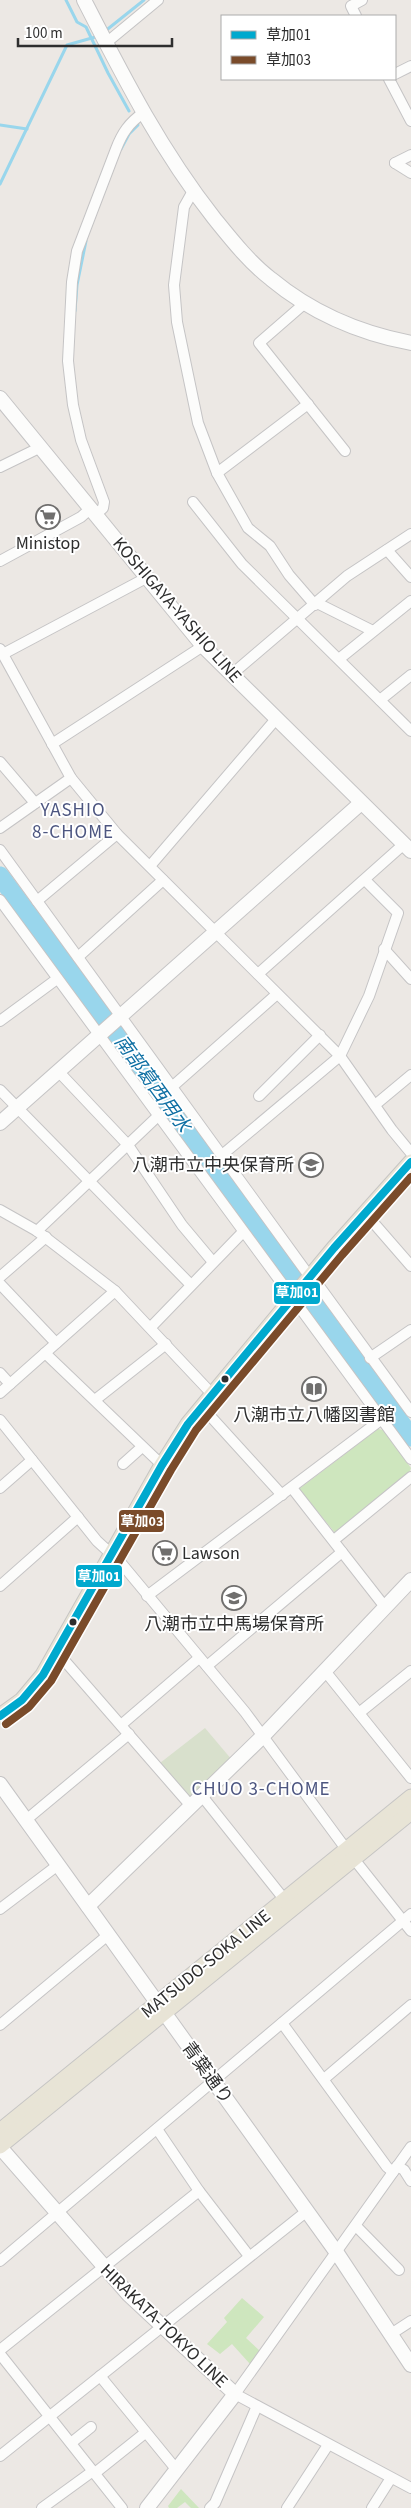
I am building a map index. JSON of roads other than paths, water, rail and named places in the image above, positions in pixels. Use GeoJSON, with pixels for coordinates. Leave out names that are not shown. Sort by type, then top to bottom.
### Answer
{"type":"FeatureCollection","features":[{"type":"Feature","properties":{"kind":"main road"},"geometry":{"type":"LineString","coordinates":[[0,1716],[22,1700],[34,1687],[57,1652],[162,1465],[202,1407],[310,1277],[411,1162]]}},
{"type":"Feature","properties":{"kind":"main road","name":"MATSUDO-SOKA LINE"},"geometry":{"type":"LineString","coordinates":[[0,2131],[161,2009],[350,1853],[411,1796]]}},
{"type":"Feature","properties":{"kind":"main road","name":"MATSUDO-SOKA LINE"},"geometry":{"type":"LineString","coordinates":[[0,2147],[161,2009],[284,1900],[411,1812]]}},
{"type":"Feature","properties":{"kind":"street"},"geometry":{"type":"LineString","coordinates":[[84,0],[143,113],[168,156],[193,191],[247,257],[269,278],[334,320],[365,332],[411,343]]}},
{"type":"Feature","properties":{"kind":"street"},"geometry":{"type":"LineString","coordinates":[[106,43],[158,0]]}},
{"type":"Feature","properties":{"kind":"street"},"geometry":{"type":"LineString","coordinates":[[356,15],[351,6],[362,0]]}},
{"type":"Feature","properties":{"kind":"street"},"geometry":{"type":"LineString","coordinates":[[396,74],[411,66]]}},
{"type":"Feature","properties":{"kind":"street"},"geometry":{"type":"LineString","coordinates":[[390,80],[411,121]]}},
{"type":"Feature","properties":{"kind":"street"},"geometry":{"type":"LineString","coordinates":[[0,561],[81,517],[104,508],[104,502],[81,440],[69,378],[72,282],[77,251],[119,142],[132,121],[143,113]]}},
{"type":"Feature","properties":{"kind":"street"},"geometry":{"type":"LineString","coordinates":[[411,155],[395,163],[411,173]]}},
{"type":"Feature","properties":{"kind":"street"},"geometry":{"type":"LineString","coordinates":[[193,191],[184,207],[174,285],[177,322],[198,423],[217,473],[248,528],[270,546],[289,574],[316,604],[373,632]]}},
{"type":"Feature","properties":{"kind":"street"},"geometry":{"type":"LineString","coordinates":[[305,303],[287,321],[258,343],[345,451]]}},
{"type":"Feature","properties":{"kind":"street","name":"KOSHIGAYA-YASHIO LINE"},"geometry":{"type":"LineString","coordinates":[[0,398],[202,646],[407,848]]}},
{"type":"Feature","properties":{"kind":"street"},"geometry":{"type":"LineString","coordinates":[[217,473],[308,404]]}},
{"type":"Feature","properties":{"kind":"street"},"geometry":{"type":"LineString","coordinates":[[0,467],[41,447]]}},
{"type":"Feature","properties":{"kind":"street"},"geometry":{"type":"LineString","coordinates":[[193,502],[242,564],[411,731]]}},
{"type":"Feature","properties":{"kind":"street"},"geometry":{"type":"LineString","coordinates":[[231,675],[347,576],[411,534]]}},
{"type":"Feature","properties":{"kind":"street"},"geometry":{"type":"LineString","coordinates":[[387,550],[411,577]]}},
{"type":"Feature","properties":{"kind":"street"},"geometry":{"type":"LineString","coordinates":[[146,578],[2,652],[71,778],[117,834],[340,1056],[411,1153]]}},
{"type":"Feature","properties":{"kind":"street"},"geometry":{"type":"LineString","coordinates":[[339,659],[411,601]]}},
{"type":"Feature","properties":{"kind":"street"},"geometry":{"type":"LineString","coordinates":[[52,744],[202,646]]}},
{"type":"Feature","properties":{"kind":"street"},"geometry":{"type":"LineString","coordinates":[[380,700],[411,675]]}},
{"type":"Feature","properties":{"kind":"street"},"geometry":{"type":"LineString","coordinates":[[150,866],[276,719]]}},
{"type":"Feature","properties":{"kind":"street"},"geometry":{"type":"LineString","coordinates":[[0,762],[35,803]]}},
{"type":"Feature","properties":{"kind":"street"},"geometry":{"type":"LineString","coordinates":[[0,828],[71,778]]}},
{"type":"Feature","properties":{"kind":"street"},"geometry":{"type":"LineString","coordinates":[[0,1123],[361,803]]}},
{"type":"Feature","properties":{"kind":"street"},"geometry":{"type":"LineString","coordinates":[[37,901],[117,834]]}},
{"type":"Feature","properties":{"kind":"street"},"geometry":{"type":"LineString","coordinates":[[258,974],[365,880],[407,848]]}},
{"type":"Feature","properties":{"kind":"street"},"geometry":{"type":"LineString","coordinates":[[0,850],[310,1277],[411,1412]]}},
{"type":"Feature","properties":{"kind":"street"},"geometry":{"type":"LineString","coordinates":[[78,956],[163,880]]}},
{"type":"Feature","properties":{"kind":"street"},"geometry":{"type":"LineString","coordinates":[[222,1155],[340,1056],[346,1046],[369,996],[384,949],[398,914],[365,880]]}},
{"type":"Feature","properties":{"kind":"street"},"geometry":{"type":"LineString","coordinates":[[0,900],[4,915],[57,979],[99,1035],[411,1459]]}},
{"type":"Feature","properties":{"kind":"street"},"geometry":{"type":"LineString","coordinates":[[384,949],[411,979]]}},
{"type":"Feature","properties":{"kind":"street"},"geometry":{"type":"LineString","coordinates":[[0,1022],[57,979]]}},
{"type":"Feature","properties":{"kind":"street"},"geometry":{"type":"LineString","coordinates":[[173,1086],[277,994]]}},
{"type":"Feature","properties":{"kind":"street"},"geometry":{"type":"LineString","coordinates":[[259,1096],[320,1035]]}},
{"type":"Feature","properties":{"kind":"street"},"geometry":{"type":"LineString","coordinates":[[58,1072],[128,1145],[182,1225],[212,1262]]}},
{"type":"Feature","properties":{"kind":"street"},"geometry":{"type":"LineString","coordinates":[[375,1105],[411,1075]]}},
{"type":"Feature","properties":{"kind":"street"},"geometry":{"type":"LineString","coordinates":[[0,1090],[190,1285]]}},
{"type":"Feature","properties":{"kind":"street"},"geometry":{"type":"LineString","coordinates":[[37,1231],[158,1116]]}},
{"type":"Feature","properties":{"kind":"street"},"geometry":{"type":"LineString","coordinates":[[0,1210],[37,1231],[115,1291],[151,1327],[212,1394]]}},
{"type":"Feature","properties":{"kind":"street"},"geometry":{"type":"LineString","coordinates":[[365,1213],[411,1266]]}},
{"type":"Feature","properties":{"kind":"street"},"geometry":{"type":"LineString","coordinates":[[151,1327],[243,1232]]}},
{"type":"Feature","properties":{"kind":"street"},"geometry":{"type":"LineString","coordinates":[[0,1277],[46,1238]]}},
{"type":"Feature","properties":{"kind":"street"},"geometry":{"type":"LineString","coordinates":[[0,1284],[56,1343]]}},
{"type":"Feature","properties":{"kind":"street"},"geometry":{"type":"LineString","coordinates":[[0,1393],[115,1291]]}},
{"type":"Feature","properties":{"kind":"street"},"geometry":{"type":"LineString","coordinates":[[370,1358],[411,1330]]}},
{"type":"Feature","properties":{"kind":"street"},"geometry":{"type":"LineString","coordinates":[[95,1400],[166,1344]]}},
{"type":"Feature","properties":{"kind":"street"},"geometry":{"type":"LineString","coordinates":[[46,1353],[162,1465]]}},
{"type":"Feature","properties":{"kind":"street"},"geometry":{"type":"LineString","coordinates":[[0,1373],[10,1384]]}},
{"type":"Feature","properties":{"kind":"street"},"geometry":{"type":"LineString","coordinates":[[202,1407],[282,1495]]}},
{"type":"Feature","properties":{"kind":"street"},"geometry":{"type":"LineString","coordinates":[[147,1596],[382,1419]]}},
{"type":"Feature","properties":{"kind":"street"},"geometry":{"type":"LineString","coordinates":[[0,1420],[78,1517],[147,1596],[263,1736],[350,1853],[407,1917],[411,1931]]}},
{"type":"Feature","properties":{"kind":"street"},"geometry":{"type":"LineString","coordinates":[[123,1464],[142,1447]]}},
{"type":"Feature","properties":{"kind":"street"},"geometry":{"type":"LineString","coordinates":[[0,1488],[32,1460]]}},
{"type":"Feature","properties":{"kind":"street"},"geometry":{"type":"LineString","coordinates":[[334,1540],[411,1477]]}},
{"type":"Feature","properties":{"kind":"street"},"geometry":{"type":"LineString","coordinates":[[292,1488],[385,1607]]}},
{"type":"Feature","properties":{"kind":"street"},"geometry":{"type":"LineString","coordinates":[[0,1586],[78,1517]]}},
{"type":"Feature","properties":{"kind":"street"},"geometry":{"type":"LineString","coordinates":[[206,1666],[342,1552]]}},
{"type":"Feature","properties":{"kind":"street"},"geometry":{"type":"LineString","coordinates":[[88,1906],[263,1736],[411,1580]]}},
{"type":"Feature","properties":{"kind":"street"},"geometry":{"type":"LineString","coordinates":[[57,1652],[191,1806]]}},
{"type":"Feature","properties":{"kind":"street"},"geometry":{"type":"LineString","coordinates":[[121,1725],[199,1658]]}},
{"type":"Feature","properties":{"kind":"street"},"geometry":{"type":"LineString","coordinates":[[325,1671],[411,1778]]}},
{"type":"Feature","properties":{"kind":"street"},"geometry":{"type":"LineString","coordinates":[[359,1714],[411,1671]]}},
{"type":"Feature","properties":{"kind":"street"},"geometry":{"type":"LineString","coordinates":[[26,1820],[128,1734]]}},
{"type":"Feature","properties":{"kind":"street","name":"青葉通り"},"geometry":{"type":"LineString","coordinates":[[0,1784],[337,2253],[411,2365]]}},
{"type":"Feature","properties":{"kind":"street"},"geometry":{"type":"LineString","coordinates":[[202,1796],[284,1900]]}},
{"type":"Feature","properties":{"kind":"street"},"geometry":{"type":"LineString","coordinates":[[0,1909],[58,1865]]}},
{"type":"Feature","properties":{"kind":"street"},"geometry":{"type":"LineString","coordinates":[[0,2261],[407,1917]]}},
{"type":"Feature","properties":{"kind":"street"},"geometry":{"type":"LineString","coordinates":[[0,2025],[108,1936]]}},
{"type":"Feature","properties":{"kind":"street"},"geometry":{"type":"LineString","coordinates":[[324,2079],[411,2005]]}},
{"type":"Feature","properties":{"kind":"street"},"geometry":{"type":"LineString","coordinates":[[282,2023],[387,2167],[404,2170],[411,2180]]}},
{"type":"Feature","properties":{"kind":"street"},"geometry":{"type":"LineString","coordinates":[[157,2130],[199,2191],[249,2256]]}},
{"type":"Feature","properties":{"kind":"street","name":"HIRAKATA-TOKYO LINE"},"geometry":{"type":"LineString","coordinates":[[0,2147],[104,2267],[161,2327],[235,2394],[147,2508]]}},
{"type":"Feature","properties":{"kind":"street"},"geometry":{"type":"LineString","coordinates":[[411,2147],[235,2394],[411,2488]]}},
{"type":"Feature","properties":{"kind":"street"},"geometry":{"type":"LineString","coordinates":[[0,2350],[199,2191]]}},
{"type":"Feature","properties":{"kind":"street"},"geometry":{"type":"LineString","coordinates":[[0,2456],[307,2211]]}},
{"type":"Feature","properties":{"kind":"street"},"geometry":{"type":"LineString","coordinates":[[356,2226],[399,2270]]}},
{"type":"Feature","properties":{"kind":"street"},"geometry":{"type":"LineString","coordinates":[[391,2334],[411,2321]]}},
{"type":"Feature","properties":{"kind":"street"},"geometry":{"type":"LineString","coordinates":[[0,2354],[122,2508]]}},
{"type":"Feature","properties":{"kind":"street"},"geometry":{"type":"LineString","coordinates":[[100,2376],[176,2469]]}},
{"type":"Feature","properties":{"kind":"street"},"geometry":{"type":"LineString","coordinates":[[210,2508],[215,2503],[257,2406]]}},
{"type":"Feature","properties":{"kind":"street"},"geometry":{"type":"LineString","coordinates":[[71,2443],[90,2428]]}},
{"type":"Feature","properties":{"kind":"street"},"geometry":{"type":"LineString","coordinates":[[42,2508],[94,2472],[145,2433]]}},
{"type":"Feature","properties":{"kind":"street"},"geometry":{"type":"LineString","coordinates":[[287,2508],[328,2445]]}},
{"type":"Feature","properties":{"kind":"street"},"geometry":{"type":"LineString","coordinates":[[372,2508],[391,2478]]}},
{"type":"Feature","properties":{"kind":"waterway"},"geometry":{"type":"LineString","coordinates":[[66,0],[77,22],[86,27],[129,111]]}},
{"type":"Feature","properties":{"kind":"waterway"},"geometry":{"type":"LineString","coordinates":[[104,32],[144,0]]}},
{"type":"Feature","properties":{"kind":"waterway"},"geometry":{"type":"LineString","coordinates":[[0,184],[67,45],[99,36]]}},
{"type":"Feature","properties":{"kind":"waterway"},"geometry":{"type":"LineString","coordinates":[[0,125],[27,129]]}},
{"type":"Feature","properties":{"kind":"waterway"},"geometry":{"type":"LineString","coordinates":[[121,149],[129,134],[138,125]]}},
{"type":"Feature","properties":{"kind":"waterway"},"geometry":{"type":"LineString","coordinates":[[75,311],[77,285],[86,241]]}},
{"type":"Feature","properties":{"kind":"waterway","name":"南部葛西用水"},"geometry":{"type":"LineString","coordinates":[[0,876],[411,1437]]}},
{"type":"Feature","properties":{"kind":"place","name":"Ministop"},"geometry":{"type":"Point","coordinates":[48,517]}},
{"type":"Feature","properties":{"kind":"place","name":"八潮市立中央保育所"},"geometry":{"type":"Point","coordinates":[311,1165]}},
{"type":"Feature","properties":{"kind":"place","name":"八潮市立八幡図書館"},"geometry":{"type":"Point","coordinates":[314,1389]}},
{"type":"Feature","properties":{"kind":"place","name":"Lawson"},"geometry":{"type":"Point","coordinates":[165,1553]}},
{"type":"Feature","properties":{"kind":"place","name":"八潮市立中馬場保育所"},"geometry":{"type":"Point","coordinates":[234,1598]}},
{"type":"Feature","properties":{"kind":"district","name":"YASHIO 8-CHOME"},"geometry":{"type":"Point","coordinates":[73,821]}},
{"type":"Feature","properties":{"kind":"district","name":"CHUO 3-CHOME"},"geometry":{"type":"Point","coordinates":[261,1789]}}]}
